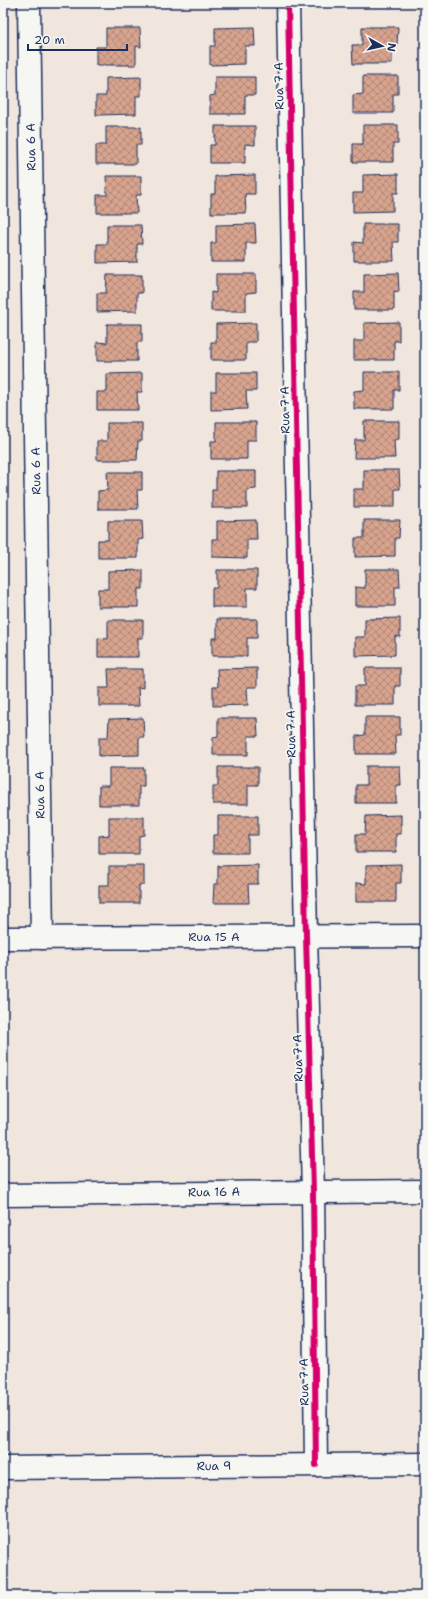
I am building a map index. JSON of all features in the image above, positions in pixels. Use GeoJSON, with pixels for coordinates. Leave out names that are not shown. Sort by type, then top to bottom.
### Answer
{"type":"FeatureCollection","features":[{"type":"Feature","properties":{"kind":"street","name":"Rua 6 A"},"geometry":{"type":"LineString","coordinates":[[29,3],[42,938]]}},
{"type":"Feature","properties":{"kind":"street","name":"Rua 7 A"},"geometry":{"type":"LineString","coordinates":[[288,3],[306,936],[313,1191],[316,1465]]}},
{"type":"Feature","properties":{"kind":"street","name":"Rua 15 A"},"geometry":{"type":"LineString","coordinates":[[3,938],[425,936]]}},
{"type":"Feature","properties":{"kind":"street","name":"Rua 16 A"},"geometry":{"type":"LineString","coordinates":[[3,1195],[425,1191]]}},
{"type":"Feature","properties":{"kind":"street","name":"Rua 9"},"geometry":{"type":"LineString","coordinates":[[3,1468],[425,1464]]}},
{"type":"Feature","properties":{"kind":"building"},"geometry":{"type":"Polygon","coordinates":[[[254,27],[255,46],[245,46],[245,64],[210,65],[210,46],[215,46],[215,28],[254,27]]]}},
{"type":"Feature","properties":{"kind":"building"},"geometry":{"type":"Polygon","coordinates":[[[362,27],[398,27],[397,45],[392,45],[392,64],[353,64],[352,45],[362,45],[362,27]]]}},
{"type":"Feature","properties":{"kind":"building"},"geometry":{"type":"Polygon","coordinates":[[[106,28],[140,28],[141,47],[136,46],[136,65],[96,65],[96,47],[106,47],[106,28]]]}},
{"type":"Feature","properties":{"kind":"building"},"geometry":{"type":"Polygon","coordinates":[[[363,76],[398,76],[398,94],[393,94],[393,113],[353,113],[353,95],[363,94],[363,76]]]}},
{"type":"Feature","properties":{"kind":"building"},"geometry":{"type":"Polygon","coordinates":[[[141,77],[141,96],[136,96],[136,114],[96,115],[96,96],[106,96],[106,78],[141,77]]]}},
{"type":"Feature","properties":{"kind":"building"},"geometry":{"type":"Polygon","coordinates":[[[215,77],[255,77],[255,95],[245,95],[245,114],[210,114],[210,96],[215,95],[215,77]]]}},
{"type":"Feature","properties":{"kind":"building"},"geometry":{"type":"Polygon","coordinates":[[[363,125],[398,125],[398,144],[393,144],[393,162],[353,162],[353,144],[363,144],[363,125]]]}},
{"type":"Feature","properties":{"kind":"building"},"geometry":{"type":"Polygon","coordinates":[[[215,126],[255,126],[255,145],[245,144],[245,163],[210,163],[210,145],[215,145],[215,126]]]}},
{"type":"Feature","properties":{"kind":"building"},"geometry":{"type":"Polygon","coordinates":[[[106,127],[141,127],[141,145],[136,145],[136,164],[96,164],[96,145],[106,145],[106,127]]]}},
{"type":"Feature","properties":{"kind":"building"},"geometry":{"type":"Polygon","coordinates":[[[398,174],[398,193],[393,193],[393,211],[353,212],[353,193],[363,193],[363,175],[398,174]]]}},
{"type":"Feature","properties":{"kind":"building"},"geometry":{"type":"Polygon","coordinates":[[[255,175],[255,194],[245,194],[246,213],[211,213],[211,194],[215,194],[215,176],[255,175]]]}},
{"type":"Feature","properties":{"kind":"building"},"geometry":{"type":"Polygon","coordinates":[[[106,176],[141,176],[141,195],[136,195],[137,213],[97,213],[97,195],[107,195],[106,176]]]}},
{"type":"Feature","properties":{"kind":"building"},"geometry":{"type":"Polygon","coordinates":[[[255,224],[256,243],[246,243],[246,262],[211,262],[211,243],[216,243],[216,225],[255,224]]]}},
{"type":"Feature","properties":{"kind":"building"},"geometry":{"type":"Polygon","coordinates":[[[363,224],[398,224],[398,242],[393,242],[394,261],[354,261],[354,242],[363,243],[363,224]]]}},
{"type":"Feature","properties":{"kind":"building"},"geometry":{"type":"Polygon","coordinates":[[[107,225],[141,225],[142,244],[137,244],[137,262],[97,263],[97,244],[107,244],[107,225]]]}},
{"type":"Feature","properties":{"kind":"building"},"geometry":{"type":"Polygon","coordinates":[[[398,273],[399,292],[394,291],[394,310],[354,310],[354,292],[364,292],[364,274],[398,273]]]}},
{"type":"Feature","properties":{"kind":"building"},"geometry":{"type":"Polygon","coordinates":[[[216,274],[256,274],[256,292],[246,293],[246,311],[211,311],[211,292],[216,293],[216,274]]]}},
{"type":"Feature","properties":{"kind":"building"},"geometry":{"type":"Polygon","coordinates":[[[107,275],[142,275],[142,293],[137,293],[137,311],[97,312],[97,293],[106,293],[107,275]]]}},
{"type":"Feature","properties":{"kind":"building"},"geometry":{"type":"Polygon","coordinates":[[[399,322],[399,341],[394,341],[394,360],[354,360],[354,341],[364,341],[364,323],[399,322]]]}},
{"type":"Feature","properties":{"kind":"building"},"geometry":{"type":"Polygon","coordinates":[[[256,323],[256,342],[246,342],[246,360],[211,360],[211,342],[216,342],[216,324],[256,323]]]}},
{"type":"Feature","properties":{"kind":"building"},"geometry":{"type":"Polygon","coordinates":[[[107,324],[142,324],[142,342],[137,342],[137,361],[97,361],[97,342],[107,343],[107,324]]]}},
{"type":"Feature","properties":{"kind":"building"},"geometry":{"type":"Polygon","coordinates":[[[364,372],[399,372],[399,390],[394,390],[394,409],[354,409],[354,391],[364,390],[364,372]]]}},
{"type":"Feature","properties":{"kind":"building"},"geometry":{"type":"Polygon","coordinates":[[[142,373],[142,392],[137,392],[138,410],[97,410],[97,392],[107,392],[107,374],[142,373]]]}},
{"type":"Feature","properties":{"kind":"building"},"geometry":{"type":"Polygon","coordinates":[[[216,373],[256,373],[256,391],[246,391],[247,409],[211,410],[211,391],[216,391],[216,373]]]}},
{"type":"Feature","properties":{"kind":"building"},"geometry":{"type":"Polygon","coordinates":[[[364,421],[399,421],[399,439],[394,440],[395,458],[354,458],[355,440],[364,440],[364,421]]]}},
{"type":"Feature","properties":{"kind":"building"},"geometry":{"type":"Polygon","coordinates":[[[216,422],[256,422],[256,440],[247,440],[247,459],[211,459],[211,441],[216,441],[216,422]]]}},
{"type":"Feature","properties":{"kind":"building"},"geometry":{"type":"Polygon","coordinates":[[[107,423],[142,423],[142,441],[138,441],[137,460],[97,460],[97,441],[107,441],[107,423]]]}},
{"type":"Feature","properties":{"kind":"building"},"geometry":{"type":"Polygon","coordinates":[[[364,470],[399,470],[400,489],[395,489],[395,507],[354,507],[354,489],[364,489],[364,470]]]}},
{"type":"Feature","properties":{"kind":"building"},"geometry":{"type":"Polygon","coordinates":[[[216,471],[256,471],[256,489],[247,490],[247,508],[212,508],[212,490],[216,490],[216,471]]]}},
{"type":"Feature","properties":{"kind":"building"},"geometry":{"type":"Polygon","coordinates":[[[107,472],[142,472],[142,490],[137,490],[138,509],[98,509],[98,491],[108,490],[107,472]]]}},
{"type":"Feature","properties":{"kind":"building"},"geometry":{"type":"Polygon","coordinates":[[[256,520],[257,539],[247,539],[247,558],[212,557],[212,539],[217,539],[217,521],[256,520]]]}},
{"type":"Feature","properties":{"kind":"building"},"geometry":{"type":"Polygon","coordinates":[[[364,520],[400,520],[399,538],[395,538],[395,556],[355,557],[355,538],[364,538],[364,520]]]}},
{"type":"Feature","properties":{"kind":"building"},"geometry":{"type":"Polygon","coordinates":[[[108,521],[142,521],[143,539],[138,540],[138,558],[98,558],[98,540],[108,540],[108,521]]]}},
{"type":"Feature","properties":{"kind":"building"},"geometry":{"type":"Polygon","coordinates":[[[365,569],[399,569],[400,587],[395,587],[395,606],[355,606],[355,587],[365,588],[365,569]]]}},
{"type":"Feature","properties":{"kind":"building"},"geometry":{"type":"Polygon","coordinates":[[[143,570],[143,589],[138,589],[138,607],[98,607],[98,589],[108,589],[108,571],[143,570]]]}},
{"type":"Feature","properties":{"kind":"building"},"geometry":{"type":"Polygon","coordinates":[[[217,570],[257,570],[257,588],[247,588],[247,607],[212,607],[212,588],[217,588],[217,570]]]}},
{"type":"Feature","properties":{"kind":"building"},"geometry":{"type":"Polygon","coordinates":[[[400,618],[400,637],[395,636],[395,655],[355,656],[355,637],[365,637],[365,619],[400,618]]]}},
{"type":"Feature","properties":{"kind":"building"},"geometry":{"type":"Polygon","coordinates":[[[217,619],[257,619],[257,638],[247,638],[247,656],[212,656],[212,638],[217,638],[217,619]]]}},
{"type":"Feature","properties":{"kind":"building"},"geometry":{"type":"Polygon","coordinates":[[[108,620],[143,620],[143,638],[138,638],[138,657],[98,657],[98,638],[108,639],[108,620]]]}},
{"type":"Feature","properties":{"kind":"building"},"geometry":{"type":"Polygon","coordinates":[[[257,668],[257,687],[247,687],[248,705],[213,706],[213,687],[218,687],[217,669],[257,668]]]}},
{"type":"Feature","properties":{"kind":"building"},"geometry":{"type":"Polygon","coordinates":[[[365,668],[400,668],[400,686],[395,686],[395,705],[355,705],[355,686],[365,686],[365,668]]]}},
{"type":"Feature","properties":{"kind":"building"},"geometry":{"type":"Polygon","coordinates":[[[108,669],[143,669],[143,688],[138,687],[139,706],[99,706],[99,688],[109,688],[108,669]]]}},
{"type":"Feature","properties":{"kind":"building"},"geometry":{"type":"Polygon","coordinates":[[[365,717],[400,717],[400,735],[395,735],[396,754],[356,754],[356,736],[365,735],[365,717]]]}},
{"type":"Feature","properties":{"kind":"building"},"geometry":{"type":"Polygon","coordinates":[[[143,718],[144,737],[139,737],[139,755],[99,756],[99,737],[108,737],[109,719],[143,718]]]}},
{"type":"Feature","properties":{"kind":"building"},"geometry":{"type":"Polygon","coordinates":[[[218,718],[257,718],[258,736],[248,736],[248,755],[213,755],[213,737],[218,736],[218,718]]]}},
{"type":"Feature","properties":{"kind":"building"},"geometry":{"type":"Polygon","coordinates":[[[366,766],[400,766],[401,785],[396,785],[396,803],[356,803],[356,785],[366,785],[366,766]]]}},
{"type":"Feature","properties":{"kind":"building"},"geometry":{"type":"Polygon","coordinates":[[[218,767],[258,767],[258,785],[248,785],[248,804],[213,804],[213,786],[218,786],[218,767]]]}},
{"type":"Feature","properties":{"kind":"building"},"geometry":{"type":"Polygon","coordinates":[[[109,768],[144,768],[144,786],[139,786],[139,805],[99,805],[99,786],[109,786],[109,768]]]}},
{"type":"Feature","properties":{"kind":"building"},"geometry":{"type":"Polygon","coordinates":[[[401,815],[401,834],[396,834],[396,852],[356,852],[356,834],[365,834],[366,816],[401,815]]]}},
{"type":"Feature","properties":{"kind":"building"},"geometry":{"type":"Polygon","coordinates":[[[218,816],[258,816],[258,835],[248,835],[248,853],[213,853],[213,835],[218,835],[218,816]]]}},
{"type":"Feature","properties":{"kind":"building"},"geometry":{"type":"Polygon","coordinates":[[[109,817],[144,817],[144,835],[139,836],[139,854],[99,854],[99,836],[109,835],[109,817]]]}},
{"type":"Feature","properties":{"kind":"building"},"geometry":{"type":"Polygon","coordinates":[[[401,864],[401,883],[396,883],[396,902],[356,902],[356,883],[366,884],[366,865],[401,864]]]}},
{"type":"Feature","properties":{"kind":"building"},"geometry":{"type":"Polygon","coordinates":[[[258,865],[258,884],[248,884],[249,903],[213,903],[214,884],[218,884],[218,866],[258,865]]]}},
{"type":"Feature","properties":{"kind":"building"},"geometry":{"type":"Polygon","coordinates":[[[109,866],[144,866],[144,885],[139,885],[139,903],[99,903],[99,885],[109,885],[109,866]]]}},
{"type":"Feature","properties":{"kind":"cycle path"},"geometry":{"type":"LineString","coordinates":[[288,3],[306,936],[313,1191],[316,1465]]}}]}
